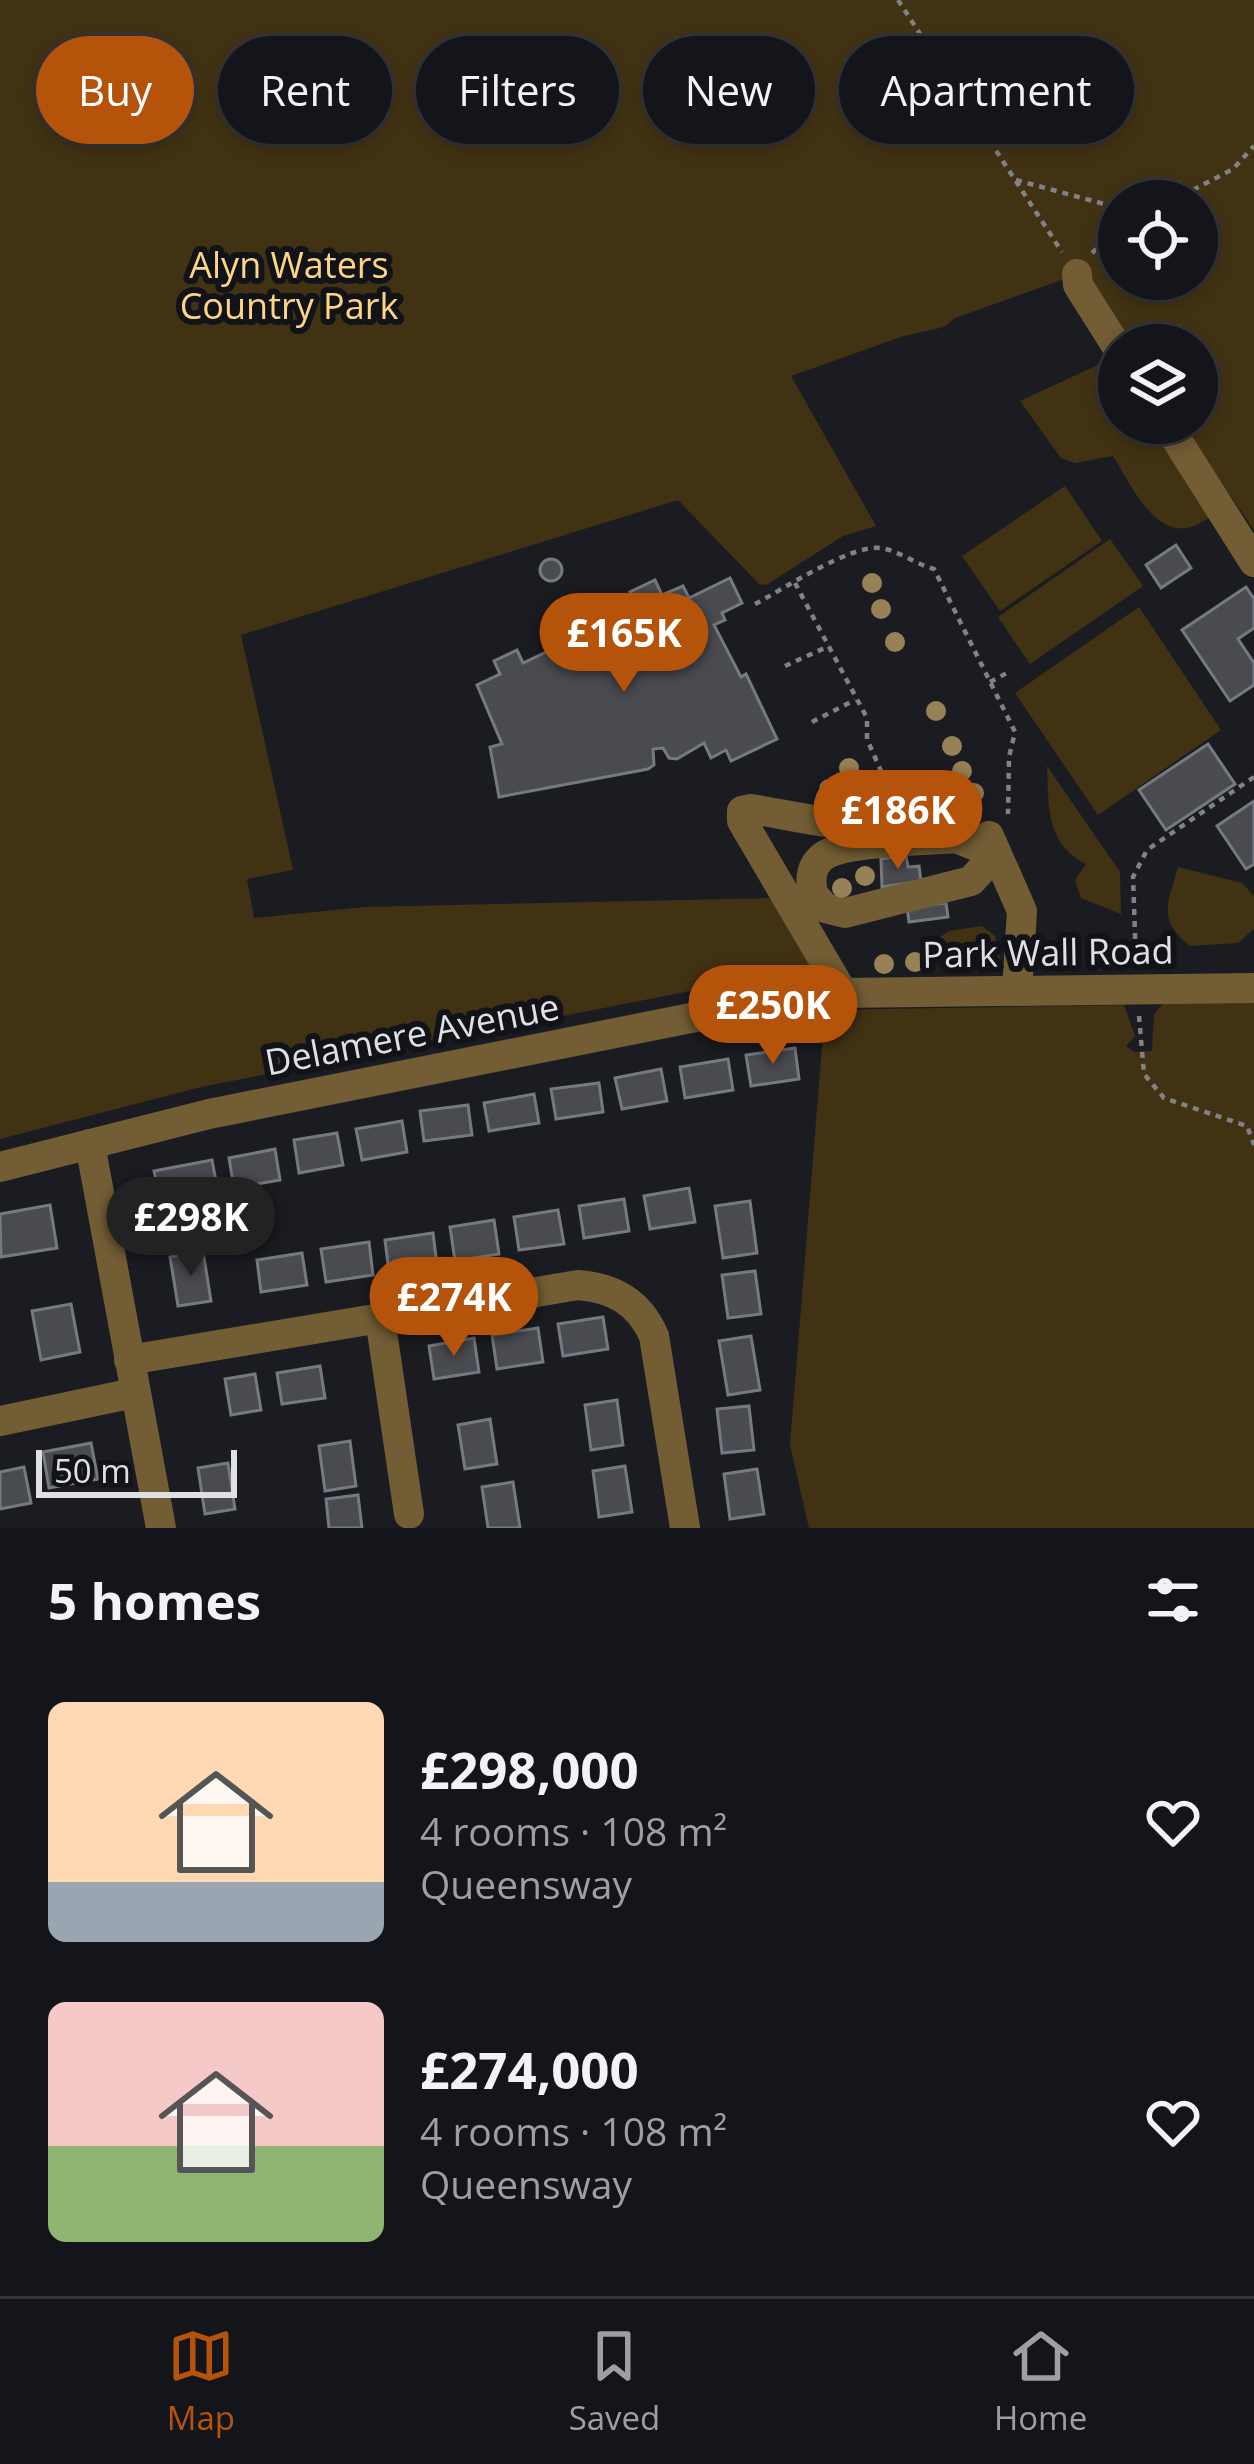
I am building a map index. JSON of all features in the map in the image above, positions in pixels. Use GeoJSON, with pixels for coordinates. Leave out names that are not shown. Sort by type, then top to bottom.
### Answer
{"type":"FeatureCollection","features":[{"type":"Feature","properties":{"kind":"street"},"geometry":{"type":"LineString","coordinates":[[1077,274],[1078,285],[1103,324]]}},
{"type":"Feature","properties":{"kind":"street"},"geometry":{"type":"LineString","coordinates":[[1179,444],[1254,562]]}},
{"type":"Feature","properties":{"kind":"street"},"geometry":{"type":"LineString","coordinates":[[843,993],[742,821],[742,811],[859,827],[928,816],[932,798]]}},
{"type":"Feature","properties":{"kind":"street"},"geometry":{"type":"LineString","coordinates":[[998,838],[971,880],[845,913],[825,908],[811,886],[819,860],[836,850],[998,838]]}},
{"type":"Feature","properties":{"kind":"street"},"geometry":{"type":"LineString","coordinates":[[998,838],[1022,911],[1017,992]]}},
{"type":"Feature","properties":{"kind":"street","name":"Park Wall Road"},"geometry":{"type":"LineString","coordinates":[[843,993],[1254,988]]}},
{"type":"Feature","properties":{"kind":"street","name":"Delamere Avenue"},"geometry":{"type":"LineString","coordinates":[[0,1167],[345,1086],[751,1006],[843,993]]}},
{"type":"Feature","properties":{"kind":"street"},"geometry":{"type":"LineString","coordinates":[[90,1144],[161,1528]]}},
{"type":"Feature","properties":{"kind":"street"},"geometry":{"type":"LineString","coordinates":[[129,1360],[578,1285],[604,1288],[640,1311],[654,1336],[685,1528]]}},
{"type":"Feature","properties":{"kind":"street"},"geometry":{"type":"LineString","coordinates":[[380,1318],[410,1514]]}},
{"type":"Feature","properties":{"kind":"street"},"geometry":{"type":"LineString","coordinates":[[0,1421],[134,1393]]}},
{"type":"Feature","properties":{"kind":"path"},"geometry":{"type":"LineString","coordinates":[[898,0],[1077,274],[1098,245]]}},
{"type":"Feature","properties":{"kind":"path"},"geometry":{"type":"LineString","coordinates":[[1212,180],[1233,169],[1254,146]]}},
{"type":"Feature","properties":{"kind":"path"},"geometry":{"type":"LineString","coordinates":[[1016,180],[1098,202]]}},
{"type":"Feature","properties":{"kind":"path"},"geometry":{"type":"LineString","coordinates":[[755,604],[859,550],[885,548],[914,564],[934,568],[1015,732],[998,838]]}},
{"type":"Feature","properties":{"kind":"path"},"geometry":{"type":"LineString","coordinates":[[795,583],[867,718],[867,739],[884,778],[932,798]]}},
{"type":"Feature","properties":{"kind":"path"},"geometry":{"type":"LineString","coordinates":[[785,666],[829,646]]}},
{"type":"Feature","properties":{"kind":"path"},"geometry":{"type":"LineString","coordinates":[[990,682],[1007,673]]}},
{"type":"Feature","properties":{"kind":"path"},"geometry":{"type":"LineString","coordinates":[[812,722],[857,699]]}},
{"type":"Feature","properties":{"kind":"path"},"geometry":{"type":"LineString","coordinates":[[1254,777],[1147,850],[1132,878],[1144,1074],[1164,1098],[1247,1126],[1254,1144]]}},
{"type":"Feature","properties":{"kind":"green space","name":"Alyn Waters Country Park"},"geometry":{"type":"Polygon","coordinates":[[[0,0],[1254,0],[1254,530],[1195,444],[1218,444],[1218,324],[1111,324],[1076,275],[955,318],[944,327],[904,336],[791,376],[876,526],[843,536],[766,585],[759,584],[678,500],[241,635],[293,870],[247,879],[254,918],[365,907],[773,898],[813,967],[201,1087],[0,1139],[0,0]]]}},
{"type":"Feature","properties":{"kind":"green space"},"geometry":{"type":"Polygon","coordinates":[[[1098,365],[1098,444],[1169,444],[1215,515],[1188,528],[1163,523],[1143,504],[1113,456],[1075,463],[1061,458],[1020,401],[1098,365]]]}},
{"type":"Feature","properties":{"kind":"green space"},"geometry":{"type":"Polygon","coordinates":[[[1065,486],[1102,541],[1000,611],[962,556],[1065,486]]]}},
{"type":"Feature","properties":{"kind":"green space"},"geometry":{"type":"Polygon","coordinates":[[[1110,539],[1143,586],[1030,664],[998,617],[1110,539]]]}},
{"type":"Feature","properties":{"kind":"green space"},"geometry":{"type":"Polygon","coordinates":[[[1139,607],[1221,730],[1098,815],[1015,693],[1139,607]]]}},
{"type":"Feature","properties":{"kind":"green space"},"geometry":{"type":"Polygon","coordinates":[[[1047,766],[1120,872],[1121,914],[1081,898],[1075,880],[1086,864],[1056,835],[1047,766]]]}},
{"type":"Feature","properties":{"kind":"green space"},"geometry":{"type":"Polygon","coordinates":[[[1178,867],[1242,883],[1254,896],[1254,929],[1238,943],[1190,946],[1169,919],[1178,867]]]}},
{"type":"Feature","properties":{"kind":"green space"},"geometry":{"type":"Polygon","coordinates":[[[982,926],[995,936],[1000,959],[930,961],[930,944],[949,931],[982,926]]]}},
{"type":"Feature","properties":{"kind":"green space"},"geometry":{"type":"Polygon","coordinates":[[[1254,1001],[1254,1528],[809,1528],[790,1445],[825,1010],[1124,1005],[1135,1036],[1126,1046],[1134,1052],[1152,1051],[1154,1014],[1163,1004],[1254,1001]]]}},
{"type":"Feature","properties":{"kind":"building"},"geometry":{"type":"Polygon","coordinates":[[[1176,545],[1191,568],[1161,588],[1146,565],[1176,545]]]}},
{"type":"Feature","properties":{"kind":"building"},"geometry":{"type":"Polygon","coordinates":[[[551,559],[562,570],[551,581],[540,570],[551,559]]]}},
{"type":"Feature","properties":{"kind":"building"},"geometry":{"type":"Polygon","coordinates":[[[730,578],[742,603],[722,613],[725,620],[714,625],[741,677],[746,674],[777,739],[731,761],[726,750],[711,758],[704,743],[677,759],[669,758],[663,748],[653,749],[654,765],[648,769],[499,797],[490,747],[502,744],[477,685],[500,674],[494,661],[517,650],[523,663],[567,642],[559,626],[586,613],[593,629],[638,608],[630,592],[655,580],[662,595],[683,586],[689,598],[730,578]]]}},
{"type":"Feature","properties":{"kind":"building"},"geometry":{"type":"Polygon","coordinates":[[[1246,587],[1254,599],[1254,628],[1238,639],[1254,663],[1254,685],[1230,701],[1182,630],[1246,587]]]}},
{"type":"Feature","properties":{"kind":"building"},"geometry":{"type":"Polygon","coordinates":[[[1208,744],[1235,784],[1166,830],[1139,790],[1208,744]]]}},
{"type":"Feature","properties":{"kind":"building"},"geometry":{"type":"Polygon","coordinates":[[[1254,801],[1254,864],[1246,869],[1217,826],[1254,801]]]}},
{"type":"Feature","properties":{"kind":"building"},"geometry":{"type":"Polygon","coordinates":[[[906,855],[908,867],[919,866],[921,881],[882,887],[881,859],[906,855]]]}},
{"type":"Feature","properties":{"kind":"building"},"geometry":{"type":"Polygon","coordinates":[[[946,903],[948,917],[909,922],[907,907],[946,903]]]}},
{"type":"Feature","properties":{"kind":"building"},"geometry":{"type":"Polygon","coordinates":[[[795,1048],[799,1079],[751,1086],[746,1055],[795,1048]]]}},
{"type":"Feature","properties":{"kind":"building"},"geometry":{"type":"Polygon","coordinates":[[[728,1059],[733,1090],[685,1098],[680,1067],[728,1059]]]}},
{"type":"Feature","properties":{"kind":"building"},"geometry":{"type":"Polygon","coordinates":[[[661,1069],[667,1101],[622,1109],[615,1078],[661,1069]]]}},
{"type":"Feature","properties":{"kind":"building"},"geometry":{"type":"Polygon","coordinates":[[[599,1083],[603,1112],[556,1119],[551,1089],[599,1083]]]}},
{"type":"Feature","properties":{"kind":"building"},"geometry":{"type":"Polygon","coordinates":[[[534,1094],[539,1123],[489,1131],[484,1103],[534,1094]]]}},
{"type":"Feature","properties":{"kind":"building"},"geometry":{"type":"Polygon","coordinates":[[[468,1105],[472,1135],[424,1141],[420,1111],[468,1105]]]}},
{"type":"Feature","properties":{"kind":"building"},"geometry":{"type":"Polygon","coordinates":[[[402,1121],[407,1152],[362,1160],[356,1129],[402,1121]]]}},
{"type":"Feature","properties":{"kind":"building"},"geometry":{"type":"Polygon","coordinates":[[[337,1133],[343,1165],[299,1173],[294,1140],[337,1133]]]}},
{"type":"Feature","properties":{"kind":"building"},"geometry":{"type":"Polygon","coordinates":[[[275,1149],[280,1180],[234,1188],[229,1158],[275,1149]]]}},
{"type":"Feature","properties":{"kind":"building"},"geometry":{"type":"Polygon","coordinates":[[[212,1160],[220,1202],[163,1213],[154,1171],[212,1160]]]}},
{"type":"Feature","properties":{"kind":"building"},"geometry":{"type":"Polygon","coordinates":[[[689,1188],[695,1222],[650,1229],[644,1196],[689,1188]]]}},
{"type":"Feature","properties":{"kind":"building"},"geometry":{"type":"Polygon","coordinates":[[[624,1199],[629,1231],[584,1238],[579,1206],[624,1199]]]}},
{"type":"Feature","properties":{"kind":"building"},"geometry":{"type":"Polygon","coordinates":[[[750,1201],[757,1253],[723,1258],[715,1206],[750,1201]]]}},
{"type":"Feature","properties":{"kind":"building"},"geometry":{"type":"Polygon","coordinates":[[[50,1205],[57,1248],[1,1257],[0,1214],[50,1205]]]}},
{"type":"Feature","properties":{"kind":"building"},"geometry":{"type":"Polygon","coordinates":[[[558,1210],[564,1244],[519,1250],[514,1217],[558,1210]]]}},
{"type":"Feature","properties":{"kind":"building"},"geometry":{"type":"Polygon","coordinates":[[[494,1220],[499,1254],[455,1261],[450,1227],[494,1220]]]}},
{"type":"Feature","properties":{"kind":"building"},"geometry":{"type":"Polygon","coordinates":[[[433,1233],[437,1265],[389,1272],[385,1240],[433,1233]]]}},
{"type":"Feature","properties":{"kind":"building"},"geometry":{"type":"Polygon","coordinates":[[[369,1242],[373,1275],[326,1282],[321,1249],[369,1242]]]}},
{"type":"Feature","properties":{"kind":"building"},"geometry":{"type":"Polygon","coordinates":[[[203,1251],[211,1301],[178,1306],[170,1257],[203,1251]]]}},
{"type":"Feature","properties":{"kind":"building"},"geometry":{"type":"Polygon","coordinates":[[[302,1253],[307,1285],[261,1292],[257,1260],[302,1253]]]}},
{"type":"Feature","properties":{"kind":"building"},"geometry":{"type":"Polygon","coordinates":[[[755,1271],[761,1314],[728,1318],[722,1275],[755,1271]]]}},
{"type":"Feature","properties":{"kind":"building"},"geometry":{"type":"Polygon","coordinates":[[[71,1304],[80,1352],[41,1360],[32,1311],[71,1304]]]}},
{"type":"Feature","properties":{"kind":"building"},"geometry":{"type":"Polygon","coordinates":[[[603,1317],[608,1349],[563,1356],[558,1324],[603,1317]]]}},
{"type":"Feature","properties":{"kind":"building"},"geometry":{"type":"Polygon","coordinates":[[[538,1328],[543,1362],[497,1369],[492,1335],[538,1328]]]}},
{"type":"Feature","properties":{"kind":"building"},"geometry":{"type":"Polygon","coordinates":[[[751,1336],[760,1390],[728,1395],[719,1341],[751,1336]]]}},
{"type":"Feature","properties":{"kind":"building"},"geometry":{"type":"Polygon","coordinates":[[[474,1338],[479,1372],[434,1379],[429,1346],[474,1338]]]}},
{"type":"Feature","properties":{"kind":"building"},"geometry":{"type":"Polygon","coordinates":[[[320,1366],[325,1398],[282,1404],[277,1373],[320,1366]]]}},
{"type":"Feature","properties":{"kind":"building"},"geometry":{"type":"Polygon","coordinates":[[[255,1374],[261,1410],[231,1415],[225,1379],[255,1374]]]}},
{"type":"Feature","properties":{"kind":"building"},"geometry":{"type":"Polygon","coordinates":[[[617,1400],[623,1445],[591,1450],[585,1405],[617,1400]]]}},
{"type":"Feature","properties":{"kind":"building"},"geometry":{"type":"Polygon","coordinates":[[[749,1406],[754,1450],[722,1453],[717,1409],[749,1406]]]}},
{"type":"Feature","properties":{"kind":"building"},"geometry":{"type":"Polygon","coordinates":[[[490,1419],[497,1464],[465,1469],[458,1425],[490,1419]]]}},
{"type":"Feature","properties":{"kind":"building"},"geometry":{"type":"Polygon","coordinates":[[[350,1441],[356,1486],[325,1491],[319,1446],[350,1441]]]}},
{"type":"Feature","properties":{"kind":"building"},"geometry":{"type":"Polygon","coordinates":[[[91,1443],[98,1479],[49,1488],[43,1452],[91,1443]]]}},
{"type":"Feature","properties":{"kind":"building"},"geometry":{"type":"Polygon","coordinates":[[[228,1463],[235,1509],[205,1514],[198,1468],[228,1463]]]}},
{"type":"Feature","properties":{"kind":"building"},"geometry":{"type":"Polygon","coordinates":[[[625,1466],[632,1512],[599,1517],[593,1471],[625,1466]]]}},
{"type":"Feature","properties":{"kind":"building"},"geometry":{"type":"Polygon","coordinates":[[[24,1467],[31,1503],[0,1509],[0,1472],[24,1467]]]}},
{"type":"Feature","properties":{"kind":"building"},"geometry":{"type":"Polygon","coordinates":[[[757,1469],[764,1514],[730,1519],[724,1474],[757,1469]]]}},
{"type":"Feature","properties":{"kind":"building"},"geometry":{"type":"Polygon","coordinates":[[[513,1482],[520,1528],[488,1528],[482,1487],[513,1482]]]}},
{"type":"Feature","properties":{"kind":"building"},"geometry":{"type":"Polygon","coordinates":[[[358,1495],[362,1528],[329,1528],[326,1499],[358,1495]]]}}]}
